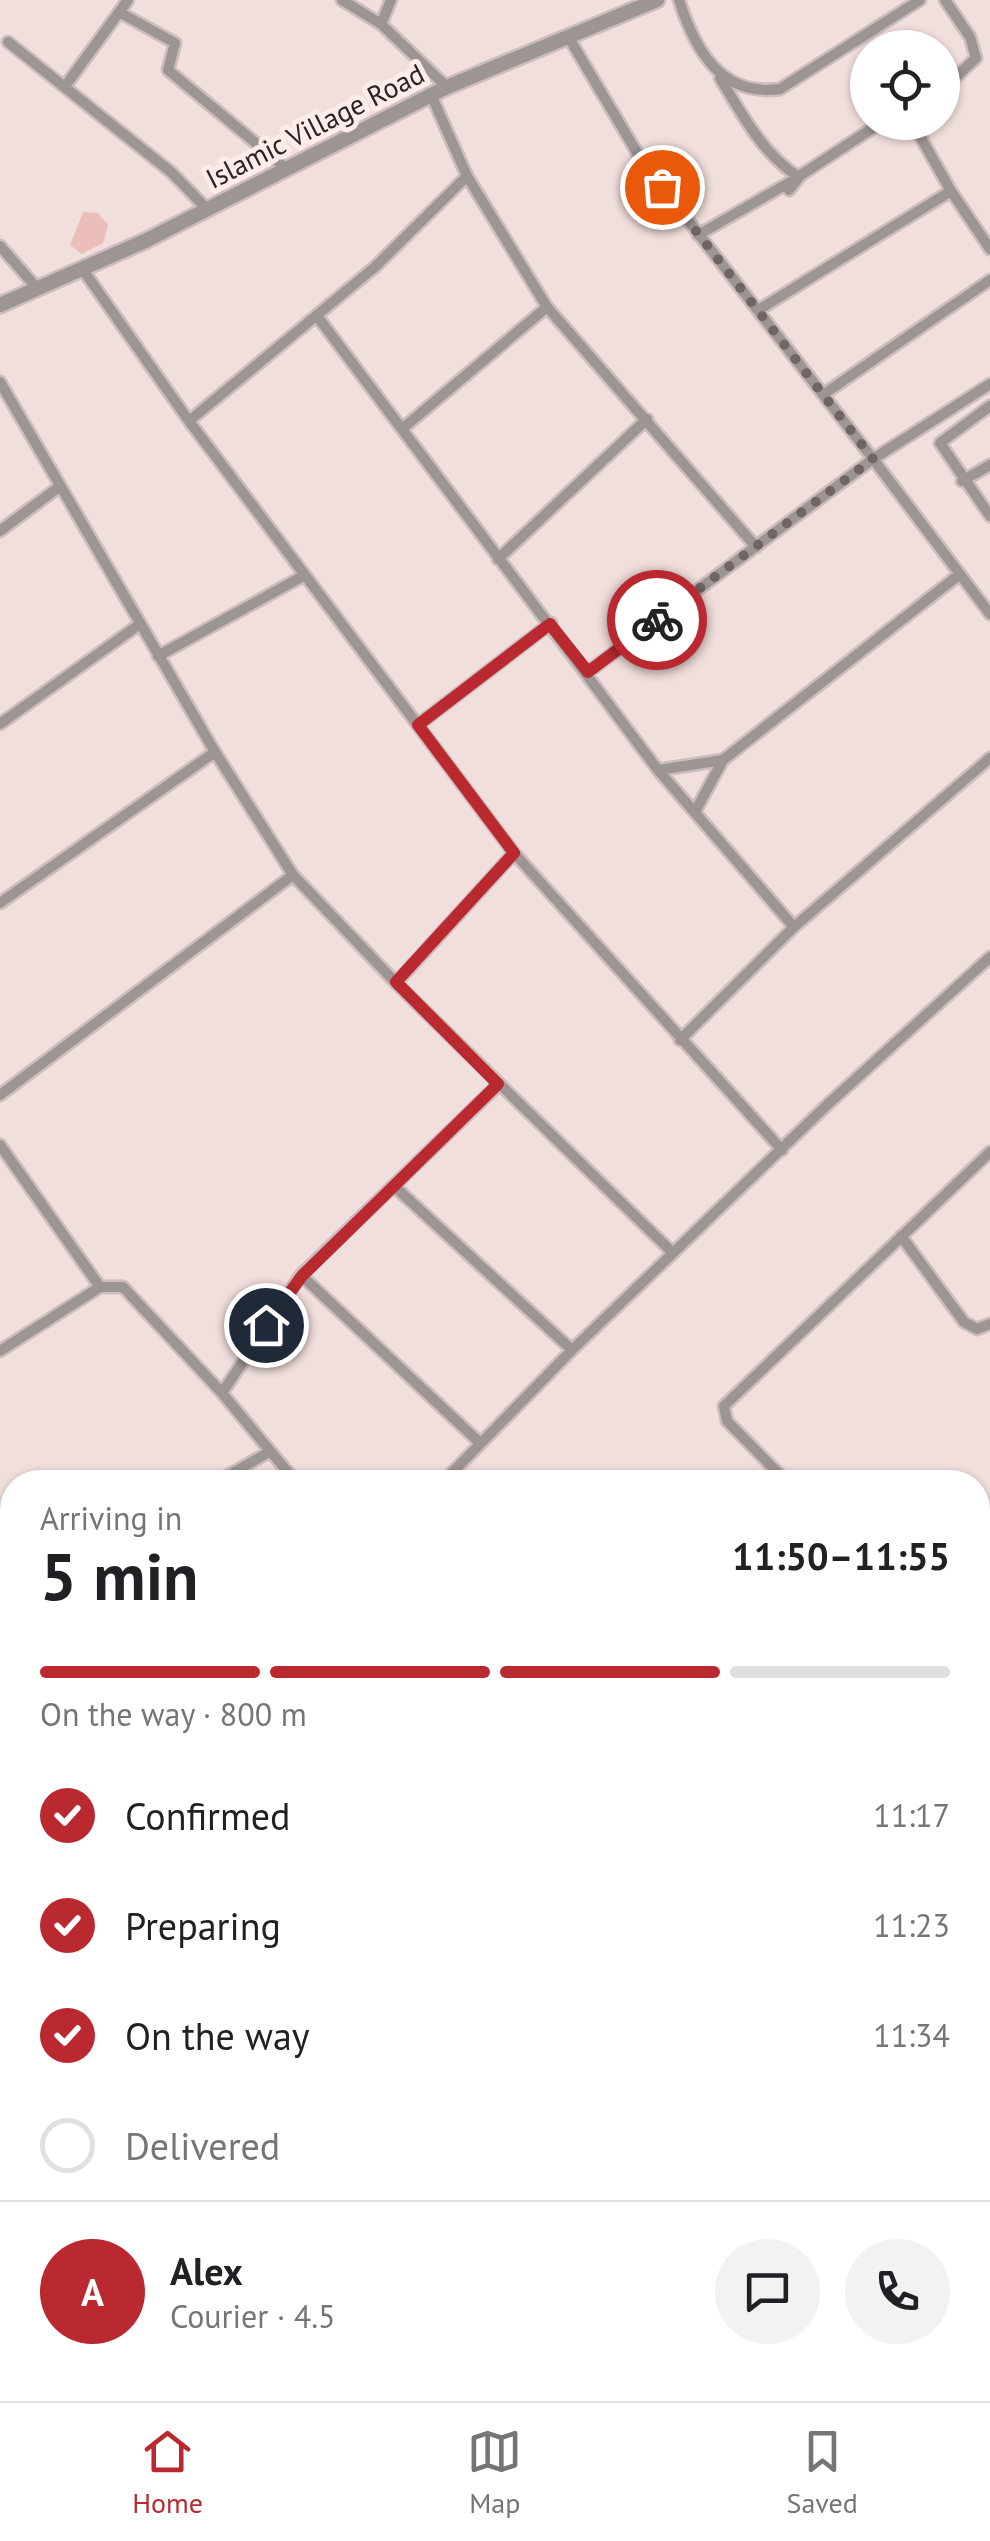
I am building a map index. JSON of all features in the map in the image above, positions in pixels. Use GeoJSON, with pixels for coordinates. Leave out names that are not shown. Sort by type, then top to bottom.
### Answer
{"type":"FeatureCollection","features":[{"type":"Feature","properties":{"kind":"street"},"geometry":{"type":"LineString","coordinates":[[66,86],[128,0]]}},
{"type":"Feature","properties":{"kind":"street"},"geometry":{"type":"LineString","coordinates":[[342,0],[380,24],[447,87]]}},
{"type":"Feature","properties":{"kind":"street"},"geometry":{"type":"LineString","coordinates":[[380,24],[391,0]]}},
{"type":"Feature","properties":{"kind":"street","name":"Islamic Village Road"},"geometry":{"type":"LineString","coordinates":[[0,305],[83,270],[447,87],[657,0]]}},
{"type":"Feature","properties":{"kind":"street"},"geometry":{"type":"LineString","coordinates":[[679,0],[690,30],[747,123],[786,169],[799,176]]}},
{"type":"Feature","properties":{"kind":"street"},"geometry":{"type":"LineString","coordinates":[[720,77],[760,92],[780,89],[920,0]]}},
{"type":"Feature","properties":{"kind":"street"},"geometry":{"type":"LineString","coordinates":[[945,0],[970,36],[976,58],[960,73]]}},
{"type":"Feature","properties":{"kind":"street"},"geometry":{"type":"LineString","coordinates":[[119,12],[175,43],[168,70],[288,170]]}},
{"type":"Feature","properties":{"kind":"street"},"geometry":{"type":"LineString","coordinates":[[569,38],[642,161],[760,309],[990,614]]}},
{"type":"Feature","properties":{"kind":"street"},"geometry":{"type":"LineString","coordinates":[[8,42],[180,180],[208,209]]}},
{"type":"Feature","properties":{"kind":"street"},"geometry":{"type":"LineString","coordinates":[[432,96],[468,176],[547,307],[756,546]]}},
{"type":"Feature","properties":{"kind":"street"},"geometry":{"type":"LineString","coordinates":[[698,235],[854,140]]}},
{"type":"Feature","properties":{"kind":"street"},"geometry":{"type":"LineString","coordinates":[[922,140],[990,249]]}},
{"type":"Feature","properties":{"kind":"street"},"geometry":{"type":"LineString","coordinates":[[188,421],[374,267],[468,176]]}},
{"type":"Feature","properties":{"kind":"street"},"geometry":{"type":"LineString","coordinates":[[789,190],[799,176]]}},
{"type":"Feature","properties":{"kind":"street"},"geometry":{"type":"LineString","coordinates":[[760,309],[952,191]]}},
{"type":"Feature","properties":{"kind":"street"},"geometry":{"type":"LineString","coordinates":[[0,246],[38,288]]}},
{"type":"Feature","properties":{"kind":"street"},"geometry":{"type":"LineString","coordinates":[[83,270],[188,421],[514,853],[782,1150]]}},
{"type":"Feature","properties":{"kind":"street"},"geometry":{"type":"LineString","coordinates":[[824,394],[990,280]]}},
{"type":"Feature","properties":{"kind":"street"},"geometry":{"type":"LineString","coordinates":[[402,429],[547,307]]}},
{"type":"Feature","properties":{"kind":"street"},"geometry":{"type":"LineString","coordinates":[[317,316],[658,770],[794,927]]}},
{"type":"Feature","properties":{"kind":"street"},"geometry":{"type":"LineString","coordinates":[[0,382],[215,752],[293,874],[498,1084],[673,1253]]}},
{"type":"Feature","properties":{"kind":"street"},"geometry":{"type":"LineString","coordinates":[[588,672],[873,459],[990,384]]}},
{"type":"Feature","properties":{"kind":"street"},"geometry":{"type":"LineString","coordinates":[[990,406],[940,443],[990,516]]}},
{"type":"Feature","properties":{"kind":"street"},"geometry":{"type":"LineString","coordinates":[[498,559],[646,418]]}},
{"type":"Feature","properties":{"kind":"street"},"geometry":{"type":"LineString","coordinates":[[962,480],[990,465]]}},
{"type":"Feature","properties":{"kind":"street"},"geometry":{"type":"LineString","coordinates":[[0,530],[59,487]]}},
{"type":"Feature","properties":{"kind":"street"},"geometry":{"type":"LineString","coordinates":[[696,810],[723,760],[960,574]]}},
{"type":"Feature","properties":{"kind":"street"},"geometry":{"type":"LineString","coordinates":[[158,656],[305,575]]}},
{"type":"Feature","properties":{"kind":"street"},"geometry":{"type":"LineString","coordinates":[[0,724],[140,624]]}},
{"type":"Feature","properties":{"kind":"street"},"geometry":{"type":"LineString","coordinates":[[418,725],[550,624]]}},
{"type":"Feature","properties":{"kind":"street"},"geometry":{"type":"LineString","coordinates":[[0,903],[215,752]]}},
{"type":"Feature","properties":{"kind":"street"},"geometry":{"type":"LineString","coordinates":[[680,1040],[794,927],[990,758]]}},
{"type":"Feature","properties":{"kind":"street"},"geometry":{"type":"LineString","coordinates":[[658,770],[723,760]]}},
{"type":"Feature","properties":{"kind":"street"},"geometry":{"type":"LineString","coordinates":[[396,982],[514,853]]}},
{"type":"Feature","properties":{"kind":"street"},"geometry":{"type":"LineString","coordinates":[[0,1096],[293,874]]}},
{"type":"Feature","properties":{"kind":"street"},"geometry":{"type":"LineString","coordinates":[[454,1470],[673,1253],[990,957]]}},
{"type":"Feature","properties":{"kind":"street"},"geometry":{"type":"LineString","coordinates":[[222,1392],[302,1276],[498,1084]]}},
{"type":"Feature","properties":{"kind":"street"},"geometry":{"type":"LineString","coordinates":[[0,1146],[100,1288]]}},
{"type":"Feature","properties":{"kind":"street"},"geometry":{"type":"LineString","coordinates":[[775,1470],[727,1421],[724,1406],[990,1152]]}},
{"type":"Feature","properties":{"kind":"street"},"geometry":{"type":"LineString","coordinates":[[0,1173],[11,1166]]}},
{"type":"Feature","properties":{"kind":"street"},"geometry":{"type":"LineString","coordinates":[[394,1186],[572,1350]]}},
{"type":"Feature","properties":{"kind":"street"},"geometry":{"type":"LineString","coordinates":[[901,1236],[964,1322],[976,1329],[990,1324]]}},
{"type":"Feature","properties":{"kind":"street"},"geometry":{"type":"LineString","coordinates":[[302,1276],[480,1442]]}},
{"type":"Feature","properties":{"kind":"street"},"geometry":{"type":"LineString","coordinates":[[0,1351],[100,1288],[124,1288],[222,1392],[285,1470]]}},
{"type":"Feature","properties":{"kind":"street"},"geometry":{"type":"LineString","coordinates":[[237,1470],[268,1452]]}},
{"type":"Feature","properties":{"kind":"shaded area"},"geometry":{"type":"Polygon","coordinates":[[[83,212],[98,213],[108,225],[103,243],[82,254],[70,245],[83,212]]]}},
{"type":"Feature","properties":{"kind":"way so far"},"geometry":{"type":"LineString","coordinates":[[657,620],[873,459],[662,187]]}},
{"type":"Feature","properties":{"kind":"route"},"geometry":{"type":"LineString","coordinates":[[266,1325],[302,1276],[498,1084],[396,982],[514,853],[418,725],[550,624],[588,672],[657,620]]}}]}
